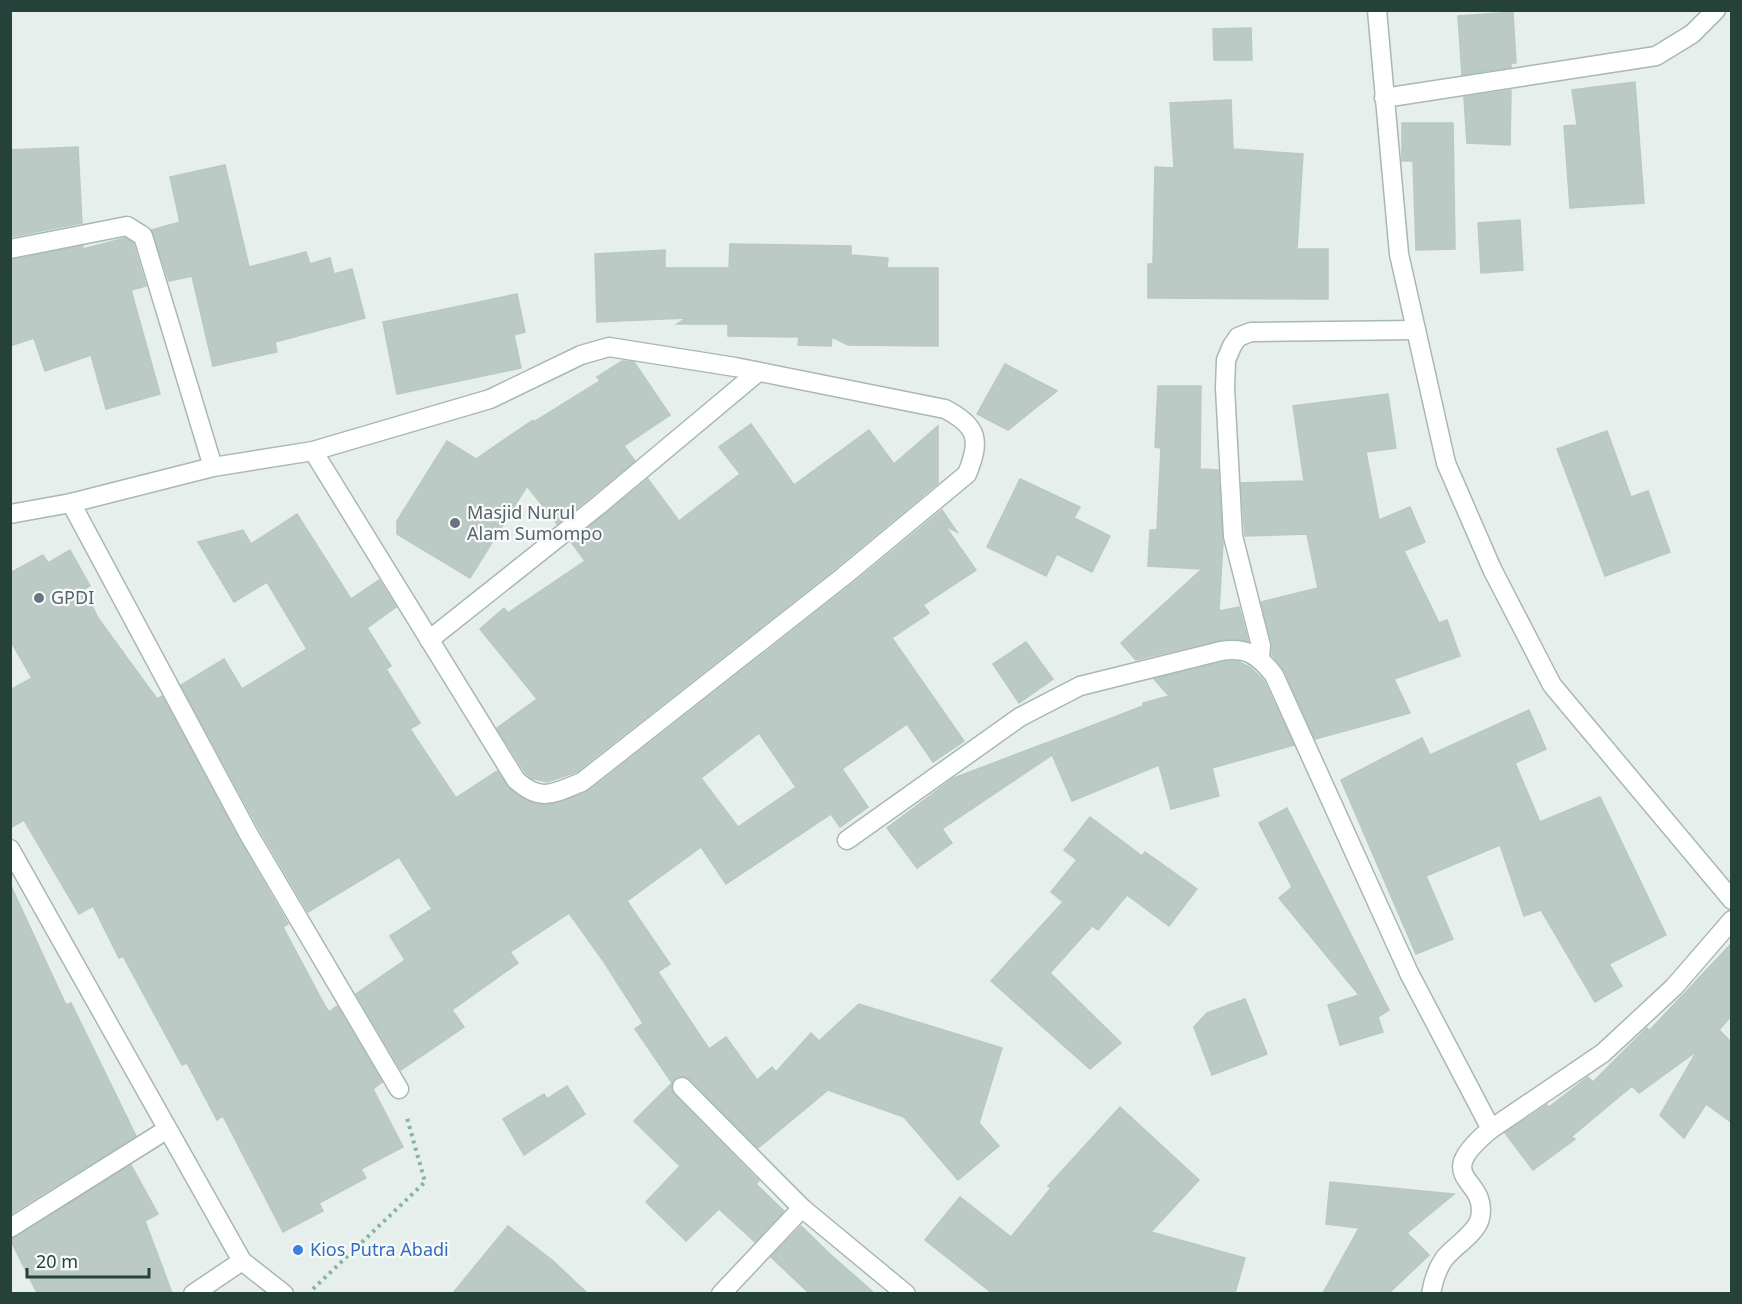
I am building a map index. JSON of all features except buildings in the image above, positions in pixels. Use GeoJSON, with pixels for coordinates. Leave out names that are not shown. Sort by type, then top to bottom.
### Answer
{"type":"FeatureCollection","features":[{"type":"Feature","properties":{"kind":"street"},"geometry":{"type":"LineString","coordinates":[[1377,10],[1399,254],[1446,463],[1492,569],[1552,685],[1731,900]]}},
{"type":"Feature","properties":{"kind":"street"},"geometry":{"type":"LineString","coordinates":[[1384,98],[1656,56],[1692,34],[1716,10]]}},
{"type":"Feature","properties":{"kind":"street"},"geometry":{"type":"LineString","coordinates":[[10,249],[127,226],[143,236],[213,467]]}},
{"type":"Feature","properties":{"kind":"street"},"geometry":{"type":"LineString","coordinates":[[1260,658],[1261,646],[1236,554],[1231,518],[1225,388],[1226,360],[1232,346],[1236,339],[1251,332],[1416,330]]}},
{"type":"Feature","properties":{"kind":"street"},"geometry":{"type":"LineString","coordinates":[[10,514],[71,503],[213,467],[313,451],[490,399],[580,355],[609,347],[758,372],[945,409],[970,425],[975,440],[974,456],[967,474],[844,576],[582,782],[552,794],[537,795],[516,780],[313,451]]}},
{"type":"Feature","properties":{"kind":"street"},"geometry":{"type":"LineString","coordinates":[[429,640],[599,506],[758,372]]}},
{"type":"Feature","properties":{"kind":"street"},"geometry":{"type":"LineString","coordinates":[[71,503],[248,833],[399,1089]]}},
{"type":"Feature","properties":{"kind":"street"},"geometry":{"type":"LineString","coordinates":[[847,840],[1020,717],[1080,686],[1235,649],[1254,653],[1274,675],[1409,973],[1491,1129]]}},
{"type":"Feature","properties":{"kind":"street"},"geometry":{"type":"LineString","coordinates":[[10,849],[166,1130],[242,1261],[284,1293]]}},
{"type":"Feature","properties":{"kind":"street"},"geometry":{"type":"LineString","coordinates":[[1431,1293],[1443,1260],[1479,1222],[1481,1205],[1477,1194],[1465,1180],[1463,1160],[1468,1148],[1491,1129],[1604,1053],[1674,987],[1731,920]]}},
{"type":"Feature","properties":{"kind":"street"},"geometry":{"type":"LineString","coordinates":[[682,1088],[802,1208],[906,1293]]}},
{"type":"Feature","properties":{"kind":"street"},"geometry":{"type":"LineString","coordinates":[[10,1228],[166,1130]]}},
{"type":"Feature","properties":{"kind":"street"},"geometry":{"type":"LineString","coordinates":[[721,1293],[802,1208]]}},
{"type":"Feature","properties":{"kind":"street"},"geometry":{"type":"LineString","coordinates":[[193,1293],[242,1261]]}},
{"type":"Feature","properties":{"kind":"path"},"geometry":{"type":"LineString","coordinates":[[308,1293],[424,1182],[399,1089]]}},
{"type":"Feature","properties":{"kind":"place","name":"Masjid Nurul Alam Sumompo"},"geometry":{"type":"Point","coordinates":[455,523]}},
{"type":"Feature","properties":{"kind":"place","name":"GPDI"},"geometry":{"type":"Point","coordinates":[39,598]}},
{"type":"Feature","properties":{"kind":"place","name":"Kios Putra Abadi"},"geometry":{"type":"Point","coordinates":[298,1250]}}]}
